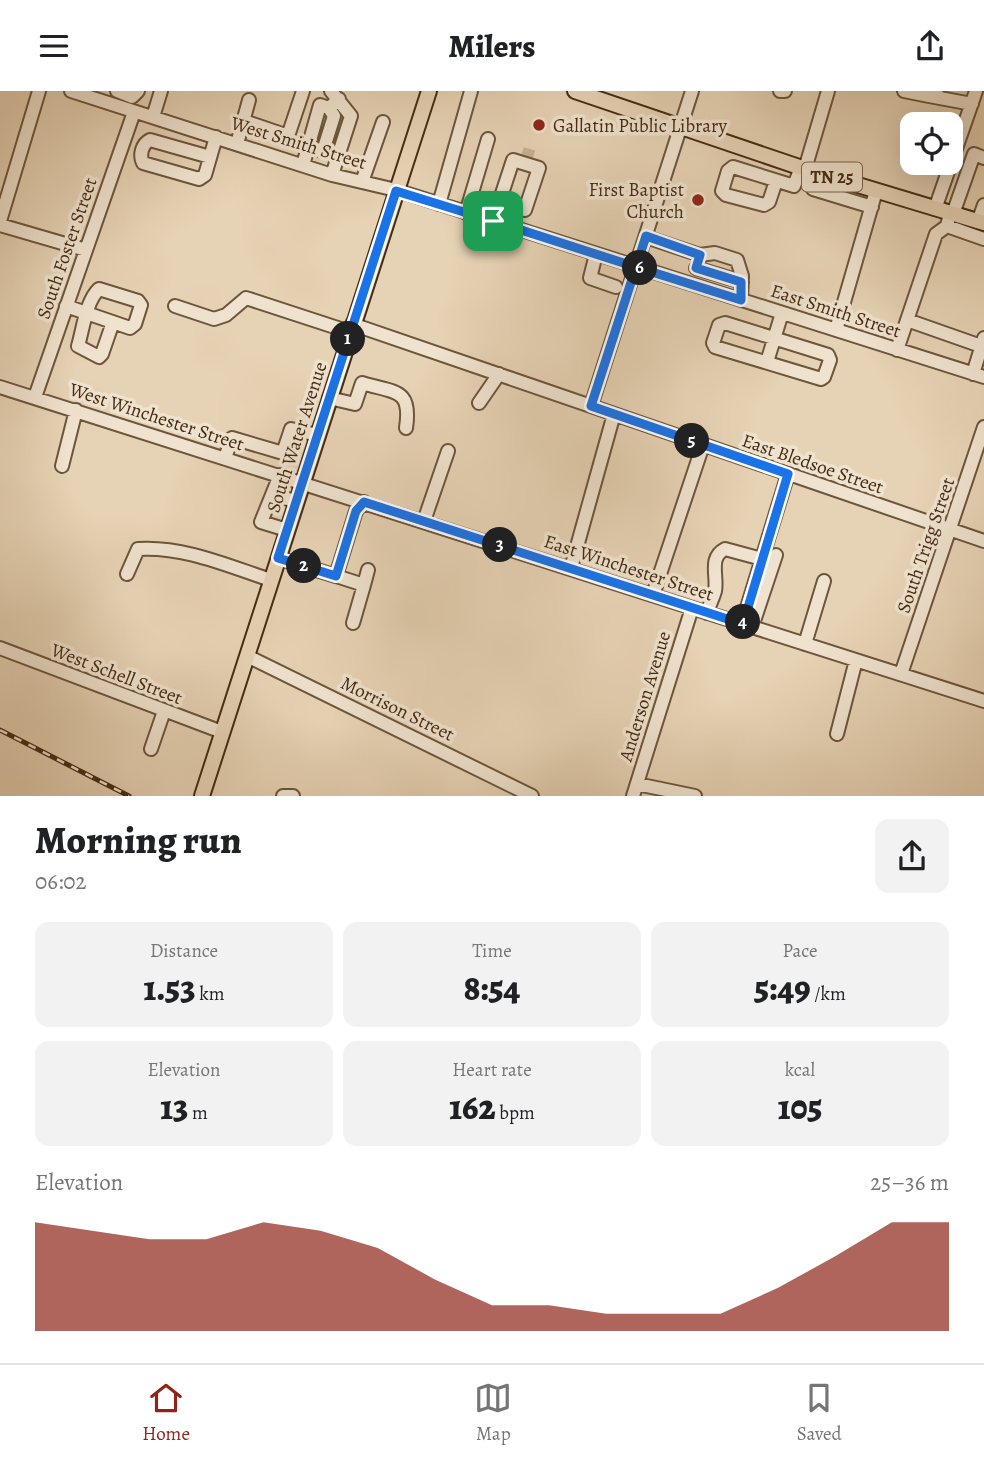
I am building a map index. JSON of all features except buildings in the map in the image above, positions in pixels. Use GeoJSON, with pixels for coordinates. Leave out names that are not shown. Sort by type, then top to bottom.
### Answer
{"type":"FeatureCollection","features":[{"type":"Feature","properties":{"kind":"main road","name":"South Water Avenue"},"geometry":{"type":"LineString","coordinates":[[202,796],[429,91]]}},
{"type":"Feature","properties":{"kind":"main road","name":"TN 25"},"geometry":{"type":"LineString","coordinates":[[577,91],[808,170],[935,209],[950,218],[981,223]]}},
{"type":"Feature","properties":{"kind":"street"},"geometry":{"type":"LineString","coordinates":[[38,91],[0,223],[86,250]]}},
{"type":"Feature","properties":{"kind":"street","name":"West Smith Street"},"geometry":{"type":"LineString","coordinates":[[71,91],[332,175],[396,191]]}},
{"type":"Feature","properties":{"kind":"street"},"geometry":{"type":"LineString","coordinates":[[117,91],[132,96],[138,91]]}},
{"type":"Feature","properties":{"kind":"street"},"geometry":{"type":"LineString","coordinates":[[153,117],[161,91]]}},
{"type":"Feature","properties":{"kind":"street"},"geometry":{"type":"LineString","coordinates":[[244,121],[288,136],[303,91]]}},
{"type":"Feature","properties":{"kind":"street"},"geometry":{"type":"LineString","coordinates":[[439,204],[471,91]]}},
{"type":"Feature","properties":{"kind":"street"},"geometry":{"type":"LineString","coordinates":[[591,406],[692,91]]}},
{"type":"Feature","properties":{"kind":"street"},"geometry":{"type":"LineString","coordinates":[[780,91],[785,91]]}},
{"type":"Feature","properties":{"kind":"street"},"geometry":{"type":"LineString","coordinates":[[776,181],[794,186],[808,170],[827,91]]}},
{"type":"Feature","properties":{"kind":"street"},"geometry":{"type":"LineString","coordinates":[[904,91],[934,94],[972,104]]}},
{"type":"Feature","properties":{"kind":"street"},"geometry":{"type":"LineString","coordinates":[[935,209],[976,91]]}},
{"type":"Feature","properties":{"kind":"street"},"geometry":{"type":"LineString","coordinates":[[303,165],[320,105],[333,99],[351,115],[332,175]]}},
{"type":"Feature","properties":{"kind":"street"},"geometry":{"type":"LineString","coordinates":[[237,144],[249,100]]}},
{"type":"Feature","properties":{"kind":"street","name":"South Foster Street"},"geometry":{"type":"LineString","coordinates":[[35,397],[134,111]]}},
{"type":"Feature","properties":{"kind":"street"},"geometry":{"type":"LineString","coordinates":[[362,182],[383,122]]}},
{"type":"Feature","properties":{"kind":"street"},"geometry":{"type":"LineString","coordinates":[[210,157],[150,140],[144,145],[140,157],[143,163],[194,179],[205,174],[216,137]]}},
{"type":"Feature","properties":{"kind":"street"},"geometry":{"type":"LineString","coordinates":[[466,213],[488,139]]}},
{"type":"Feature","properties":{"kind":"street"},"geometry":{"type":"LineString","coordinates":[[897,350],[936,235],[950,218],[974,154],[984,158]]}},
{"type":"Feature","properties":{"kind":"street"},"geometry":{"type":"LineString","coordinates":[[493,221],[499,202],[517,156],[537,163],[525,210],[499,202]]}},
{"type":"Feature","properties":{"kind":"street"},"geometry":{"type":"LineString","coordinates":[[808,170],[813,189],[872,207]]}},
{"type":"Feature","properties":{"kind":"street","name":"East Smith Street"},"geometry":{"type":"LineString","coordinates":[[396,191],[978,375]]}},
{"type":"Feature","properties":{"kind":"street"},"geometry":{"type":"LineString","coordinates":[[836,330],[876,191]]}},
{"type":"Feature","properties":{"kind":"street"},"geometry":{"type":"LineString","coordinates":[[981,223],[984,205]]}},
{"type":"Feature","properties":{"kind":"street"},"geometry":{"type":"LineString","coordinates":[[950,218],[984,239]]}},
{"type":"Feature","properties":{"kind":"street"},"geometry":{"type":"LineString","coordinates":[[646,236],[741,282]]}},
{"type":"Feature","properties":{"kind":"street"},"geometry":{"type":"LineString","coordinates":[[691,284],[698,261],[715,253],[737,260],[741,300]]}},
{"type":"Feature","properties":{"kind":"street"},"geometry":{"type":"LineString","coordinates":[[596,254],[590,278],[616,287]]}},
{"type":"Feature","properties":{"kind":"street"},"geometry":{"type":"LineString","coordinates":[[66,306],[88,313],[130,328],[135,324],[141,305],[138,301],[99,289],[88,313],[78,346],[99,356],[113,322]]}},
{"type":"Feature","properties":{"kind":"street","name":"East Bledsoe Street"},"geometry":{"type":"LineString","coordinates":[[175,306],[214,319],[226,315],[246,298],[351,328],[499,374],[984,541]]}},
{"type":"Feature","properties":{"kind":"street"},"geometry":{"type":"LineString","coordinates":[[767,362],[782,313]]}},
{"type":"Feature","properties":{"kind":"street"},"geometry":{"type":"LineString","coordinates":[[907,320],[983,342],[978,375]]}},
{"type":"Feature","properties":{"kind":"street"},"geometry":{"type":"LineString","coordinates":[[724,323],[828,355],[830,360],[821,379],[767,362],[716,347],[713,343],[719,325],[724,323]]}},
{"type":"Feature","properties":{"kind":"street"},"geometry":{"type":"LineString","coordinates":[[479,403],[499,374]]}},
{"type":"Feature","properties":{"kind":"street"},"geometry":{"type":"LineString","coordinates":[[329,398],[355,404],[362,383],[398,394],[406,399],[409,408],[406,428]]}},
{"type":"Feature","properties":{"kind":"street","name":"West Winchester Street"},"geometry":{"type":"LineString","coordinates":[[0,387],[303,482]]}},
{"type":"Feature","properties":{"kind":"street"},"geometry":{"type":"LineString","coordinates":[[62,466],[76,410]]}},
{"type":"Feature","properties":{"kind":"street"},"geometry":{"type":"LineString","coordinates":[[571,568],[614,414]]}},
{"type":"Feature","properties":{"kind":"street","name":"South Trigg Street"},"geometry":{"type":"LineString","coordinates":[[901,674],[984,427]]}},
{"type":"Feature","properties":{"kind":"street"},"geometry":{"type":"LineString","coordinates":[[226,458],[232,438],[283,453],[291,429],[318,435]]}},
{"type":"Feature","properties":{"kind":"street"},"geometry":{"type":"LineString","coordinates":[[653,595],[703,445]]}},
{"type":"Feature","properties":{"kind":"street"},"geometry":{"type":"LineString","coordinates":[[261,469],[268,449]]}},
{"type":"Feature","properties":{"kind":"street"},"geometry":{"type":"LineString","coordinates":[[424,521],[448,451]]}},
{"type":"Feature","properties":{"kind":"street"},"geometry":{"type":"LineString","coordinates":[[747,625],[762,559],[788,474]]}},
{"type":"Feature","properties":{"kind":"street"},"geometry":{"type":"LineString","coordinates":[[280,475],[261,522],[287,530]]}},
{"type":"Feature","properties":{"kind":"street","name":"East Winchester Street"},"geometry":{"type":"LineString","coordinates":[[303,482],[358,504],[424,521],[984,701]]}},
{"type":"Feature","properties":{"kind":"street"},"geometry":{"type":"LineString","coordinates":[[272,494],[297,502]]}},
{"type":"Feature","properties":{"kind":"street"},"geometry":{"type":"LineString","coordinates":[[336,576],[358,504]]}},
{"type":"Feature","properties":{"kind":"street"},"geometry":{"type":"LineString","coordinates":[[127,574],[138,549],[159,547],[181,551],[271,580]]}},
{"type":"Feature","properties":{"kind":"street"},"geometry":{"type":"LineString","coordinates":[[707,613],[715,591],[715,558],[720,551],[725,549],[762,559]]}},
{"type":"Feature","properties":{"kind":"street"},"geometry":{"type":"LineString","coordinates":[[747,625],[776,555]]}},
{"type":"Feature","properties":{"kind":"street"},"geometry":{"type":"LineString","coordinates":[[278,558],[364,585]]}},
{"type":"Feature","properties":{"kind":"street"},"geometry":{"type":"LineString","coordinates":[[353,623],[368,571]]}},
{"type":"Feature","properties":{"kind":"street"},"geometry":{"type":"LineString","coordinates":[[805,644],[824,581]]}},
{"type":"Feature","properties":{"kind":"street","name":"Anderson Avenue"},"geometry":{"type":"LineString","coordinates":[[635,790],[692,608]]}},
{"type":"Feature","properties":{"kind":"street","name":"West Schell Street"},"geometry":{"type":"LineString","coordinates":[[0,648],[222,732]]}},
{"type":"Feature","properties":{"kind":"street","name":"Morrison Street"},"geometry":{"type":"LineString","coordinates":[[247,656],[532,796]]}},
{"type":"Feature","properties":{"kind":"street"},"geometry":{"type":"LineString","coordinates":[[836,734],[856,660]]}},
{"type":"Feature","properties":{"kind":"street"},"geometry":{"type":"LineString","coordinates":[[151,749],[164,711]]}},
{"type":"Feature","properties":{"kind":"street"},"geometry":{"type":"LineString","coordinates":[[635,790],[695,796]]}},
{"type":"Feature","properties":{"kind":"street"},"geometry":{"type":"LineString","coordinates":[[283,796],[293,796]]}},
{"type":"Feature","properties":{"kind":"tunnel"},"geometry":{"type":"LineString","coordinates":[[522,153],[536,157]]}},
{"type":"Feature","properties":{"kind":"railway"},"geometry":{"type":"LineString","coordinates":[[0,730],[129,796]]}},
{"type":"Feature","properties":{"kind":"place","name":"Gallatin Public Library"},"geometry":{"type":"Point","coordinates":[539,125]}},
{"type":"Feature","properties":{"kind":"place","name":"First Baptist Church"},"geometry":{"type":"Point","coordinates":[698,200]}},
{"type":"Feature","properties":{"kind":"route"},"geometry":{"type":"LineString","coordinates":[[493,221],[396,191],[278,558],[336,576],[356,511],[361,509],[364,502],[743,624],[788,474],[591,406],[636,267],[741,300],[741,282],[696,268],[700,255],[646,236],[636,267],[493,221]]}}]}
